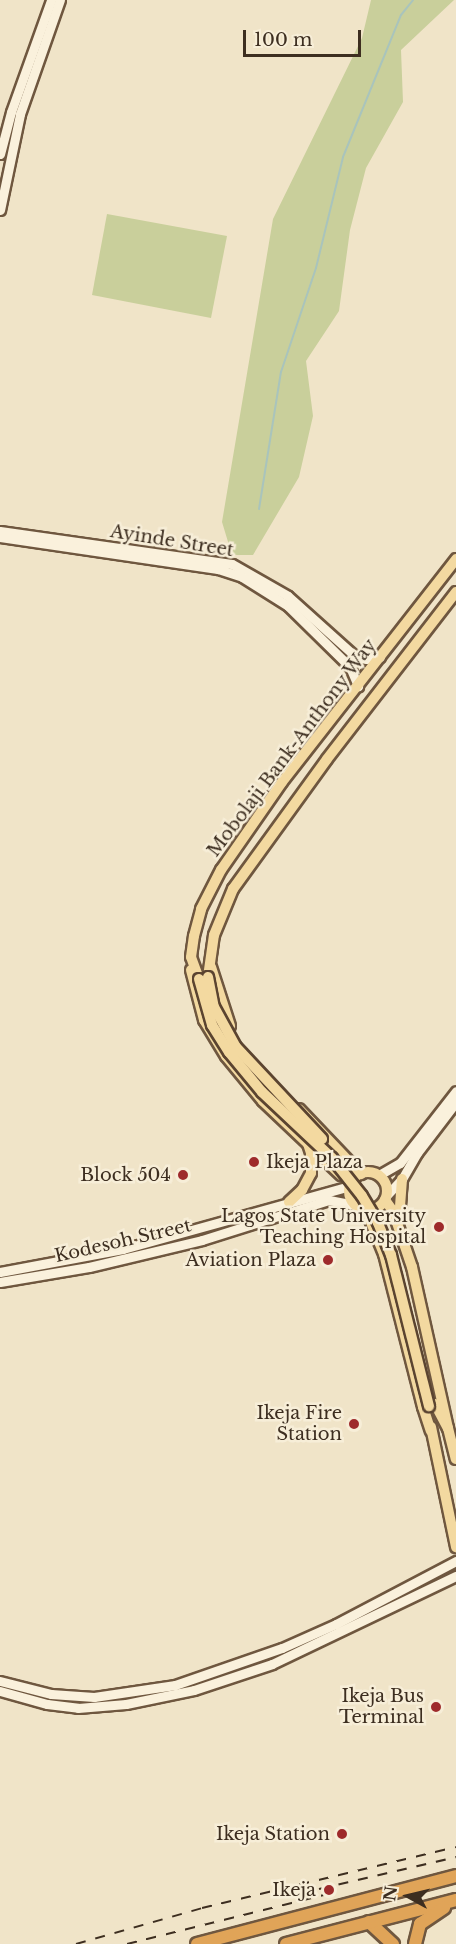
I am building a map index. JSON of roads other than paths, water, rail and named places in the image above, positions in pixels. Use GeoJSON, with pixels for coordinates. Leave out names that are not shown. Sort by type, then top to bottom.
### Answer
{"type":"FeatureCollection","features":[{"type":"Feature","properties":{"kind":"highway"},"geometry":{"type":"LineString","coordinates":[[197,1944],[456,1876]]}},
{"type":"Feature","properties":{"kind":"highway"},"geometry":{"type":"LineString","coordinates":[[286,1944],[456,1901]]}},
{"type":"Feature","properties":{"kind":"highway"},"geometry":{"type":"LineString","coordinates":[[415,1944],[420,1924],[425,1918],[456,1901]]}},
{"type":"Feature","properties":{"kind":"highway"},"geometry":{"type":"LineString","coordinates":[[369,1922],[393,1944]]}},
{"type":"Feature","properties":{"kind":"main road","name":"Mobolaji Bank-Anthony Way"},"geometry":{"type":"LineString","coordinates":[[456,559],[282,782],[221,870],[201,909],[191,957],[204,978],[214,1007],[236,1047],[268,1084],[336,1153],[381,1213],[399,1259],[432,1405],[431,1431],[456,1547]]}},
{"type":"Feature","properties":{"kind":"main road","name":"Mobolaji Bank-Anthony Way"},"geometry":{"type":"LineString","coordinates":[[204,978],[219,919],[233,889],[456,592]]}},
{"type":"Feature","properties":{"kind":"main road"},"geometry":{"type":"LineString","coordinates":[[396,637],[411,649]]}},
{"type":"Feature","properties":{"kind":"main road"},"geometry":{"type":"LineString","coordinates":[[191,957],[191,974],[198,1002],[214,1040],[263,1101],[350,1185]]}},
{"type":"Feature","properties":{"kind":"main road"},"geometry":{"type":"LineString","coordinates":[[209,963],[225,1018],[240,1044],[361,1173],[379,1175],[386,1184],[386,1198],[400,1229],[412,1267],[448,1428]]}},
{"type":"Feature","properties":{"kind":"main road"},"geometry":{"type":"LineString","coordinates":[[296,1132],[310,1128],[309,1117]]}},
{"type":"Feature","properties":{"kind":"main road"},"geometry":{"type":"LineString","coordinates":[[289,1202],[308,1182],[311,1173],[311,1153],[308,1143]]}},
{"type":"Feature","properties":{"kind":"main road"},"geometry":{"type":"LineString","coordinates":[[361,1173],[350,1185],[349,1194],[355,1205],[366,1210],[377,1208],[386,1198]]}},
{"type":"Feature","properties":{"kind":"main road"},"geometry":{"type":"LineString","coordinates":[[400,1229],[402,1179]]}},
{"type":"Feature","properties":{"kind":"main road"},"geometry":{"type":"LineString","coordinates":[[366,1210],[389,1273],[431,1431]]}},
{"type":"Feature","properties":{"kind":"main road"},"geometry":{"type":"LineString","coordinates":[[389,1273],[401,1263],[407,1263],[412,1267]]}},
{"type":"Feature","properties":{"kind":"main road","name":"Mobolaji Bank-Anthony Way"},"geometry":{"type":"LineString","coordinates":[[432,1405],[448,1428],[456,1459]]}},
{"type":"Feature","properties":{"kind":"street"},"geometry":{"type":"LineString","coordinates":[[0,154],[14,101],[51,0]]}},
{"type":"Feature","properties":{"kind":"street"},"geometry":{"type":"LineString","coordinates":[[0,210],[20,114],[60,0]]}},
{"type":"Feature","properties":{"kind":"street","name":"Ayinde Street"},"geometry":{"type":"LineString","coordinates":[[0,531],[232,564],[288,596],[356,657],[366,659],[380,657]]}},
{"type":"Feature","properties":{"kind":"street","name":"Ayinde Street"},"geometry":{"type":"LineString","coordinates":[[0,537],[218,569],[242,576],[296,613],[350,667],[358,686]]}},
{"type":"Feature","properties":{"kind":"street"},"geometry":{"type":"LineString","coordinates":[[379,1175],[405,1159],[456,1091]]}},
{"type":"Feature","properties":{"kind":"street"},"geometry":{"type":"LineString","coordinates":[[386,1198],[456,1102]]}},
{"type":"Feature","properties":{"kind":"street","name":"Kodesoh Street"},"geometry":{"type":"LineString","coordinates":[[0,1272],[123,1249],[198,1230],[350,1185]]}},
{"type":"Feature","properties":{"kind":"street","name":"Kodesoh Street"},"geometry":{"type":"LineString","coordinates":[[0,1282],[89,1267],[202,1240],[330,1200],[355,1205]]}},
{"type":"Feature","properties":{"kind":"street"},"geometry":{"type":"LineString","coordinates":[[0,1681],[51,1694],[94,1697],[176,1685],[293,1643],[336,1624],[456,1561]]}},
{"type":"Feature","properties":{"kind":"street"},"geometry":{"type":"LineString","coordinates":[[0,1690],[35,1702],[78,1708],[126,1704],[194,1690],[272,1664],[456,1576]]}},
{"type":"Feature","properties":{"kind":"waterway"},"geometry":{"type":"LineString","coordinates":[[259,509],[281,372],[316,268],[343,157],[401,15],[413,0]]}},
{"type":"Feature","properties":{"kind":"railway"},"geometry":{"type":"LineString","coordinates":[[76,1944],[202,1908],[456,1847]]}},
{"type":"Feature","properties":{"kind":"railway"},"geometry":{"type":"LineString","coordinates":[[319,1889],[456,1857]]}},
{"type":"Feature","properties":{"kind":"railway"},"geometry":{"type":"LineString","coordinates":[[127,1944],[331,1893]]}},
{"type":"Feature","properties":{"kind":"place","name":"Ikeja Plaza"},"geometry":{"type":"Point","coordinates":[254,1162]}},
{"type":"Feature","properties":{"kind":"place","name":"Block 504"},"geometry":{"type":"Point","coordinates":[183,1175]}},
{"type":"Feature","properties":{"kind":"place","name":"Lagos State University Teaching Hospital"},"geometry":{"type":"Point","coordinates":[439,1227]}},
{"type":"Feature","properties":{"kind":"place","name":"Aviation Plaza"},"geometry":{"type":"Point","coordinates":[328,1260]}},
{"type":"Feature","properties":{"kind":"place","name":"Ikeja Fire Station"},"geometry":{"type":"Point","coordinates":[354,1424]}},
{"type":"Feature","properties":{"kind":"place","name":"Ikeja Bus Terminal"},"geometry":{"type":"Point","coordinates":[436,1707]}},
{"type":"Feature","properties":{"kind":"place","name":"Ikeja Station"},"geometry":{"type":"Point","coordinates":[342,1834]}},
{"type":"Feature","properties":{"kind":"place","name":"Ikeja"},"geometry":{"type":"Point","coordinates":[329,1890]}}]}
